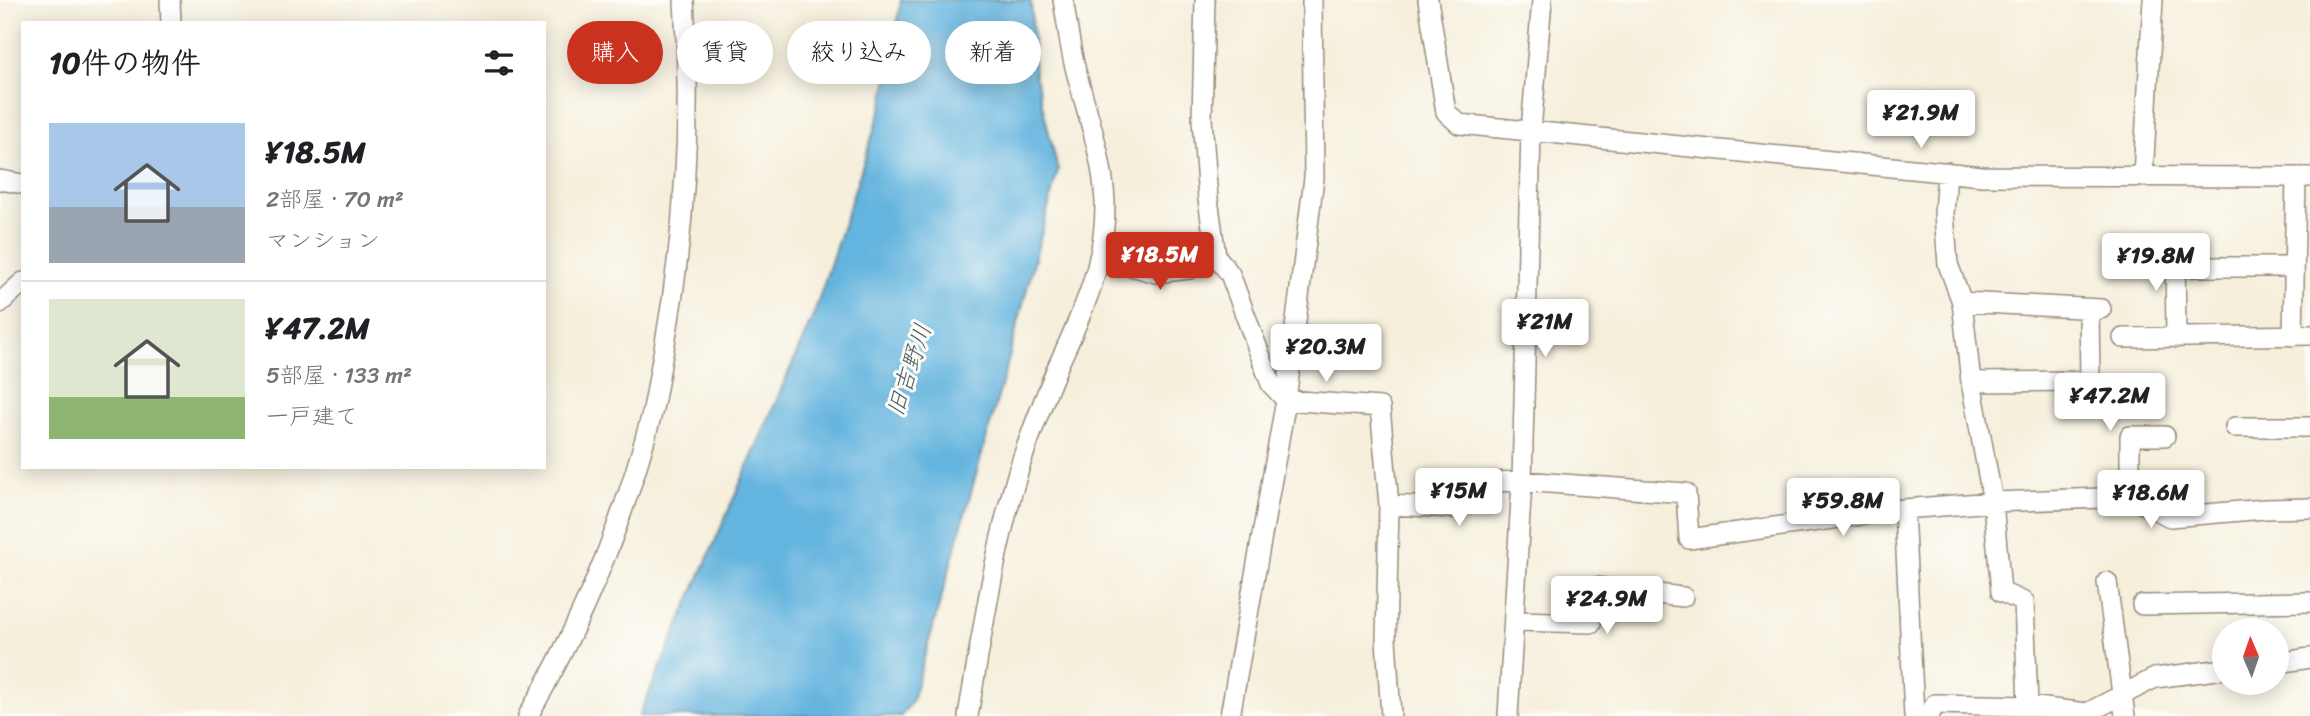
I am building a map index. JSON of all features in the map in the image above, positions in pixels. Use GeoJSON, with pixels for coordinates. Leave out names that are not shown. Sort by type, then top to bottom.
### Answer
{"type":"FeatureCollection","features":[{"type":"Feature","properties":{"kind":"street"},"geometry":{"type":"LineString","coordinates":[[170,0],[171,21]]}},
{"type":"Feature","properties":{"kind":"street"},"geometry":{"type":"LineString","coordinates":[[528,716],[595,579],[632,479],[651,415],[674,296],[685,176],[688,67],[684,0]]}},
{"type":"Feature","properties":{"kind":"street"},"geometry":{"type":"LineString","coordinates":[[968,716],[987,604],[1018,472],[1056,371],[1086,307],[1099,257],[1105,202],[1101,170],[1074,62],[1063,0]]}},
{"type":"Feature","properties":{"kind":"street"},"geometry":{"type":"LineString","coordinates":[[1205,0],[1202,119],[1208,199],[1216,256],[1230,274],[1271,383],[1286,400],[1380,407],[1388,505],[1386,639],[1391,716]]}},
{"type":"Feature","properties":{"kind":"street"},"geometry":{"type":"LineString","coordinates":[[1230,716],[1286,400],[1314,178],[1312,0]]}},
{"type":"Feature","properties":{"kind":"street"},"geometry":{"type":"LineString","coordinates":[[1428,0],[1446,112],[1459,124],[1982,176],[2303,177],[2294,267],[2301,335],[2123,338]]}},
{"type":"Feature","properties":{"kind":"street"},"geometry":{"type":"LineString","coordinates":[[1508,716],[1522,481],[1531,131],[1542,0]]}},
{"type":"Feature","properties":{"kind":"street"},"geometry":{"type":"LineString","coordinates":[[2143,176],[2153,0]]}},
{"type":"Feature","properties":{"kind":"street"},"geometry":{"type":"LineString","coordinates":[[1947,173],[1944,214],[1948,264],[1962,302],[1971,382],[1993,502],[2001,593],[2024,602],[2028,706]]}},
{"type":"Feature","properties":{"kind":"street"},"geometry":{"type":"LineString","coordinates":[[0,180],[21,184]]}},
{"type":"Feature","properties":{"kind":"street"},"geometry":{"type":"LineString","coordinates":[[1099,257],[1156,273],[1189,269],[1216,256]]}},
{"type":"Feature","properties":{"kind":"street"},"geometry":{"type":"LineString","coordinates":[[2176,338],[2175,258],[2294,267]]}},
{"type":"Feature","properties":{"kind":"street"},"geometry":{"type":"LineString","coordinates":[[0,303],[21,284]]}},
{"type":"Feature","properties":{"kind":"street"},"geometry":{"type":"LineString","coordinates":[[1962,302],[2095,309],[2090,381],[1971,382]]}},
{"type":"Feature","properties":{"kind":"street"},"geometry":{"type":"LineString","coordinates":[[2235,427],[2310,427]]}},
{"type":"Feature","properties":{"kind":"street"},"geometry":{"type":"LineString","coordinates":[[2130,497],[2130,436],[2165,436]]}},
{"type":"Feature","properties":{"kind":"street"},"geometry":{"type":"LineString","coordinates":[[1388,505],[1456,509],[1487,482],[1522,481],[1686,493],[1689,539],[1904,509],[1993,502],[2130,497],[2170,517],[2310,508]]}},
{"type":"Feature","properties":{"kind":"street"},"geometry":{"type":"LineString","coordinates":[[1904,509],[1914,716]]}},
{"type":"Feature","properties":{"kind":"street"},"geometry":{"type":"LineString","coordinates":[[2107,582],[2125,716]]}},
{"type":"Feature","properties":{"kind":"street"},"geometry":{"type":"LineString","coordinates":[[1514,621],[1591,623],[1595,587],[1683,597]]}},
{"type":"Feature","properties":{"kind":"street"},"geometry":{"type":"LineString","coordinates":[[2142,605],[2310,602]]}},
{"type":"Feature","properties":{"kind":"street"},"geometry":{"type":"LineString","coordinates":[[2289,661],[2310,658]]}},
{"type":"Feature","properties":{"kind":"street"},"geometry":{"type":"LineString","coordinates":[[1929,716],[1935,704],[2028,706],[2087,713],[2155,678],[2212,671]]}},
{"type":"Feature","properties":{"kind":"water","name":"旧吉野川"},"geometry":{"type":"Polygon","coordinates":[[[901,0],[1031,0],[1032,21],[945,21],[945,84],[1037,84],[1058,170],[1007,365],[912,701],[901,716],[639,716],[814,314],[884,100],[887,84],[931,84],[931,21],[897,21],[901,0]]]}}]}
